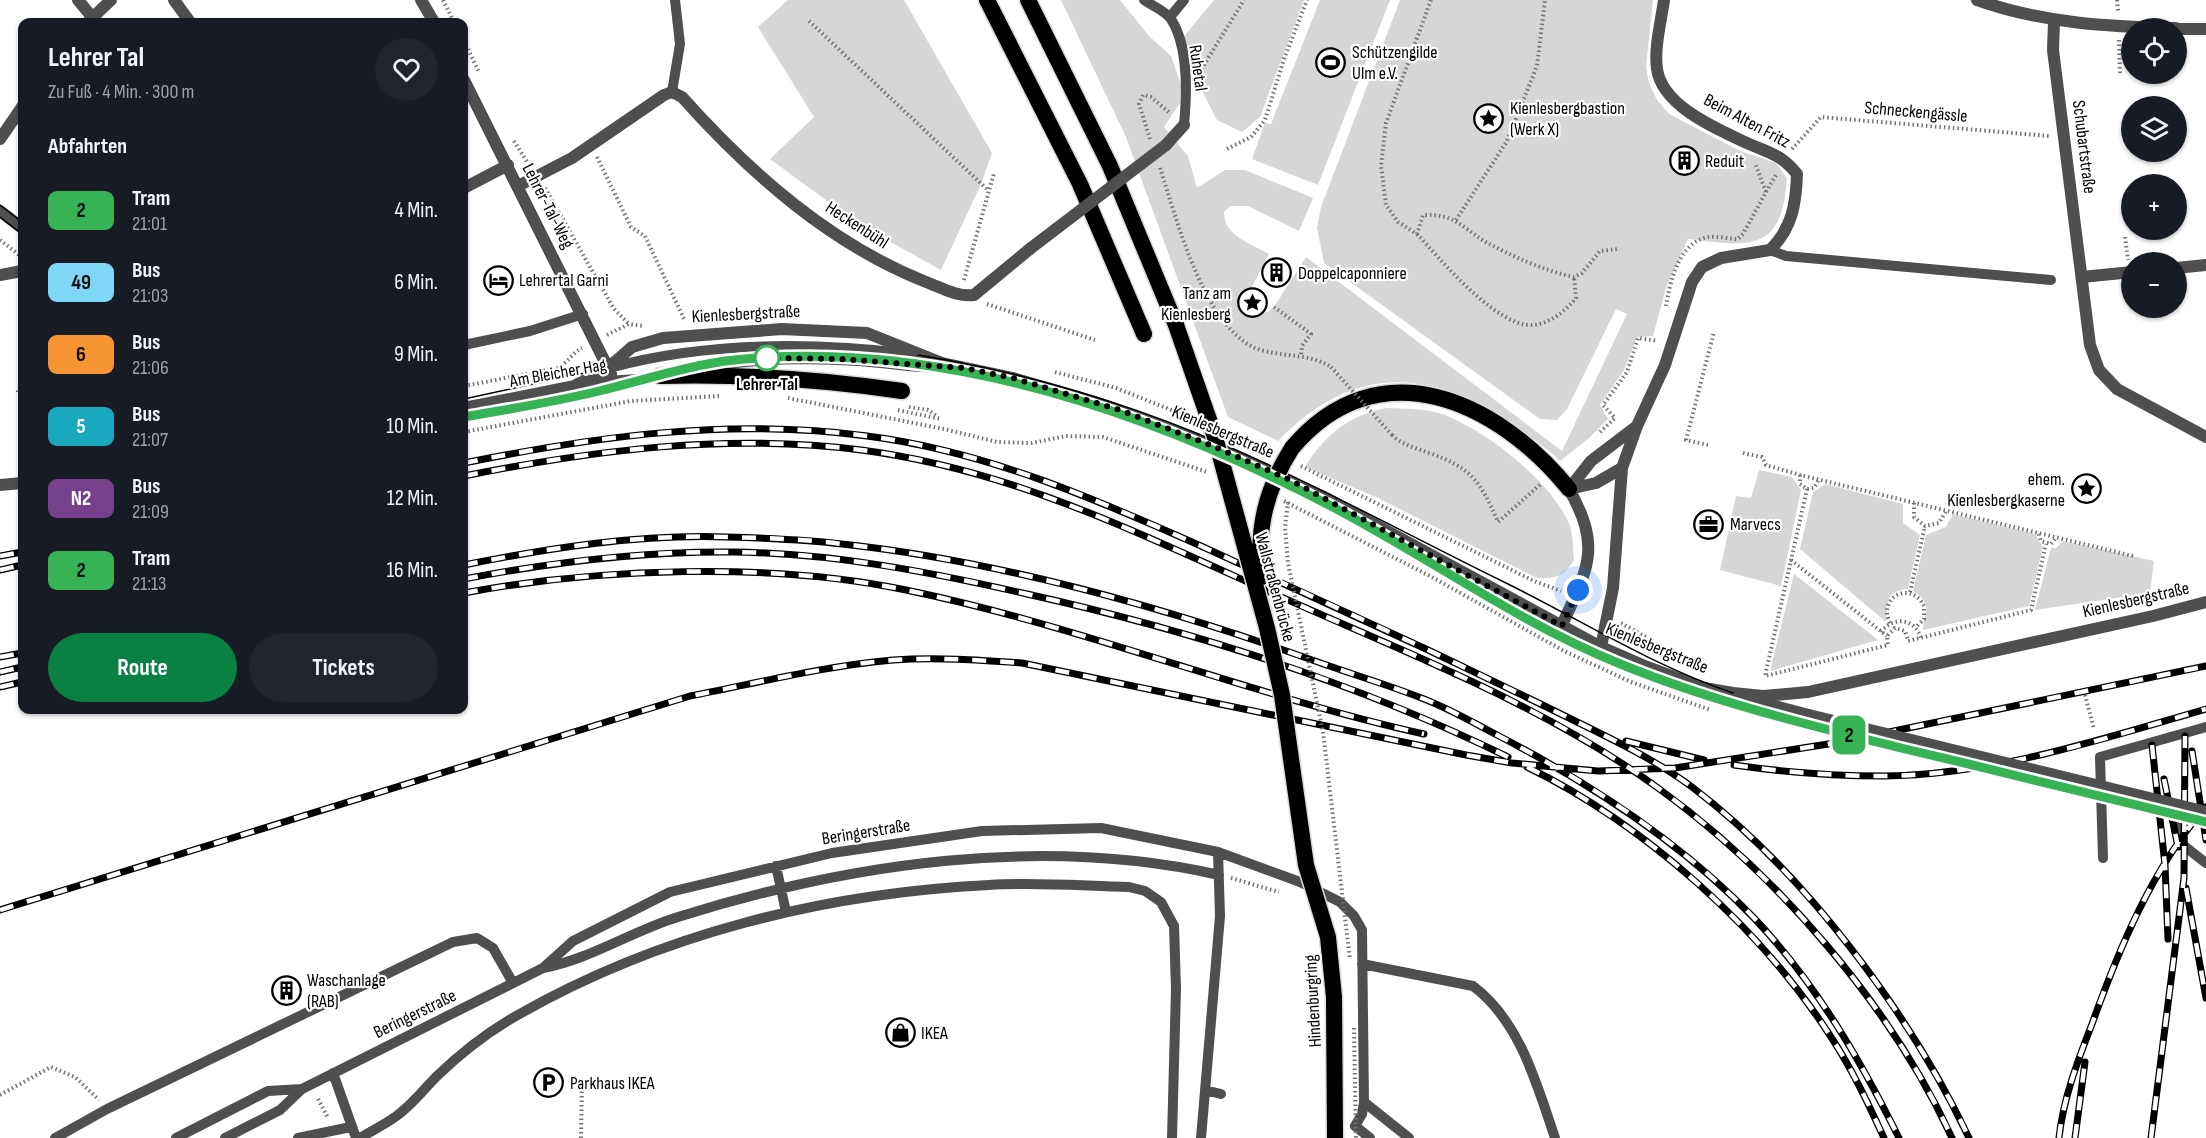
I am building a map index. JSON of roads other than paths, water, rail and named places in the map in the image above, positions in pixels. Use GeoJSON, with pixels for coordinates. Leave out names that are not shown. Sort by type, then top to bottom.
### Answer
{"type":"FeatureCollection","features":[{"type":"Feature","properties":{"kind":"highway"},"geometry":{"type":"LineString","coordinates":[[987,0],[1080,184],[1144,334]]}},
{"type":"Feature","properties":{"kind":"highway","name":"Wallstraßenbrücke"},"geometry":{"type":"LineString","coordinates":[[1028,0],[1110,166],[1176,325],[1215,437],[1268,628],[1294,769],[1306,865]]}},
{"type":"Feature","properties":{"kind":"highway"},"geometry":{"type":"LineString","coordinates":[[660,376],[706,375],[804,380],[899,402]]}},
{"type":"Feature","properties":{"kind":"highway"},"geometry":{"type":"LineString","coordinates":[[1268,628],[1259,554],[1262,520],[1271,485],[1292,448],[1308,430],[1337,407],[1363,397],[1387,392],[1423,393],[1450,400],[1497,425],[1542,459],[1569,489]]}},
{"type":"Feature","properties":{"kind":"highway","name":"Hindenburgring"},"geometry":{"type":"LineString","coordinates":[[1306,865],[1328,937],[1334,997],[1335,1138]]}},
{"type":"Feature","properties":{"kind":"street"},"geometry":{"type":"LineString","coordinates":[[78,0],[89,18]]}},
{"type":"Feature","properties":{"kind":"street"},"geometry":{"type":"LineString","coordinates":[[92,18],[111,0]]}},
{"type":"Feature","properties":{"kind":"street"},"geometry":{"type":"LineString","coordinates":[[174,0],[187,18]]}},
{"type":"Feature","properties":{"kind":"street"},"geometry":{"type":"LineString","coordinates":[[421,0],[432,18]]}},
{"type":"Feature","properties":{"kind":"street","name":"Beim Alten Fritz"},"geometry":{"type":"LineString","coordinates":[[1664,0],[1657,66],[1663,86],[1676,105],[1746,143],[1784,158],[1797,174],[1796,199],[1790,224],[1770,250]]}},
{"type":"Feature","properties":{"kind":"street"},"geometry":{"type":"LineString","coordinates":[[1977,0],[2054,21],[2121,27]]}},
{"type":"Feature","properties":{"kind":"street","name":"Schubartstraße"},"geometry":{"type":"LineString","coordinates":[[2054,21],[2053,50],[2064,138],[2091,345],[2099,370],[2117,389],[2206,437]]}},
{"type":"Feature","properties":{"kind":"street"},"geometry":{"type":"LineString","coordinates":[[2187,28],[2206,29]]}},
{"type":"Feature","properties":{"kind":"street","name":"Lehrer-Tal-Weg"},"geometry":{"type":"LineString","coordinates":[[468,88],[615,381]]}},
{"type":"Feature","properties":{"kind":"street"},"geometry":{"type":"LineString","coordinates":[[518,186],[591,145],[664,95],[672,92]]}},
{"type":"Feature","properties":{"kind":"street","name":"Heckenbühl"},"geometry":{"type":"LineString","coordinates":[[672,92],[682,97],[776,192],[874,260],[960,295],[974,295],[1031,248],[1166,145],[1184,125]]}},
{"type":"Feature","properties":{"kind":"street"},"geometry":{"type":"LineString","coordinates":[[0,139],[18,113]]}},
{"type":"Feature","properties":{"kind":"street"},"geometry":{"type":"LineString","coordinates":[[468,186],[508,165]]}},
{"type":"Feature","properties":{"kind":"street"},"geometry":{"type":"LineString","coordinates":[[0,211],[18,225]]}},
{"type":"Feature","properties":{"kind":"street"},"geometry":{"type":"LineString","coordinates":[[1601,646],[1613,588],[1622,468],[1637,426],[1665,365],[1692,282],[1702,267],[1721,258],[1770,250]]}},
{"type":"Feature","properties":{"kind":"street"},"geometry":{"type":"LineString","coordinates":[[2187,267],[2206,265]]}},
{"type":"Feature","properties":{"kind":"street"},"geometry":{"type":"LineString","coordinates":[[0,275],[18,272]]}},
{"type":"Feature","properties":{"kind":"street"},"geometry":{"type":"LineString","coordinates":[[2082,277],[2121,273]]}},
{"type":"Feature","properties":{"kind":"street","name":"Kienlesbergstraße"},"geometry":{"type":"LineString","coordinates":[[574,386],[608,368],[632,347],[655,339],[756,330],[858,332],[876,336],[918,355],[1077,396],[1213,446],[1317,494],[1601,646],[1647,667],[1704,688],[1732,693],[1763,696],[1808,692],[2153,616],[2206,602]]}},
{"type":"Feature","properties":{"kind":"street","name":"Kienlesbergstraße"},"geometry":{"type":"LineString","coordinates":[[660,376],[716,364],[770,359],[839,359],[964,368]]}},
{"type":"Feature","properties":{"kind":"street","name":"Am Bleicher Hag"},"geometry":{"type":"LineString","coordinates":[[468,407],[574,386],[660,376]]}},
{"type":"Feature","properties":{"kind":"street"},"geometry":{"type":"LineString","coordinates":[[1569,489],[1591,461],[1637,426]]}},
{"type":"Feature","properties":{"kind":"street"},"geometry":{"type":"LineString","coordinates":[[1569,489],[1596,483],[1622,468]]}},
{"type":"Feature","properties":{"kind":"street"},"geometry":{"type":"LineString","coordinates":[[0,485],[18,483]]}},
{"type":"Feature","properties":{"kind":"street"},"geometry":{"type":"LineString","coordinates":[[1562,626],[1588,561],[1589,536],[1584,516],[1569,489]]}},
{"type":"Feature","properties":{"kind":"lane"},"geometry":{"type":"LineString","coordinates":[[672,92],[680,44],[675,0]]}},
{"type":"Feature","properties":{"kind":"lane"},"geometry":{"type":"LineString","coordinates":[[1144,0],[1170,17],[1184,0]]}},
{"type":"Feature","properties":{"kind":"lane","name":"Ruhetal"},"geometry":{"type":"LineString","coordinates":[[1170,17],[1184,58],[1187,83],[1184,125]]}},
{"type":"Feature","properties":{"kind":"lane"},"geometry":{"type":"LineString","coordinates":[[1770,250],[1786,256],[1878,266],[2051,280]]}},
{"type":"Feature","properties":{"kind":"lane"},"geometry":{"type":"LineString","coordinates":[[468,344],[530,331],[583,314]]}},
{"type":"Feature","properties":{"kind":"lane"},"geometry":{"type":"LineString","coordinates":[[608,368],[680,353],[745,348],[844,348],[918,355]]}},
{"type":"Feature","properties":{"kind":"lane"},"geometry":{"type":"LineString","coordinates":[[1704,688],[1746,708],[1796,722],[2205,816]]}},
{"type":"Feature","properties":{"kind":"lane"},"geometry":{"type":"LineString","coordinates":[[1732,693],[2205,816]]}},
{"type":"Feature","properties":{"kind":"lane"},"geometry":{"type":"LineString","coordinates":[[2103,858],[2100,757],[2206,726]]}},
{"type":"Feature","properties":{"kind":"lane"},"geometry":{"type":"LineString","coordinates":[[2172,813],[2183,845],[2206,863]]}},
{"type":"Feature","properties":{"kind":"lane"},"geometry":{"type":"LineString","coordinates":[[2205,816],[2206,831]]}},
{"type":"Feature","properties":{"kind":"lane","name":"Beringerstraße"},"geometry":{"type":"LineString","coordinates":[[543,968],[573,940],[670,892],[831,853],[982,831],[1101,828],[1218,852],[1300,882],[1340,902],[1354,916],[1362,930],[1356,965],[1364,1102]]}},
{"type":"Feature","properties":{"kind":"lane"},"geometry":{"type":"LineString","coordinates":[[1201,1138],[1220,916],[1218,852]]}},
{"type":"Feature","properties":{"kind":"lane","name":"Beringerstraße"},"geometry":{"type":"LineString","coordinates":[[225,1138],[280,1110],[302,1089],[543,968],[569,963],[676,917],[782,889],[973,857],[1039,854],[1136,860],[1219,875]]}},
{"type":"Feature","properties":{"kind":"lane"},"geometry":{"type":"LineString","coordinates":[[776,866],[786,912]]}},
{"type":"Feature","properties":{"kind":"lane"},"geometry":{"type":"LineString","coordinates":[[333,1073],[351,1127],[358,1138],[394,1118],[457,1058],[488,1033],[625,961],[703,935],[786,912],[934,889],[991,885],[1129,887],[1145,891],[1161,902],[1174,926],[1176,988],[1172,1138]]}},
{"type":"Feature","properties":{"kind":"lane"},"geometry":{"type":"LineString","coordinates":[[55,1138],[107,1109],[453,942],[477,938],[493,948],[513,983]]}},
{"type":"Feature","properties":{"kind":"lane"},"geometry":{"type":"LineString","coordinates":[[1356,965],[1473,986],[1486,996],[1516,1037],[1533,1072],[1555,1138]]}},
{"type":"Feature","properties":{"kind":"lane","name":"Beringerstraße"},"geometry":{"type":"LineString","coordinates":[[176,1138],[267,1091],[302,1089]]}},
{"type":"Feature","properties":{"kind":"lane"},"geometry":{"type":"LineString","coordinates":[[1205,1090],[1221,1094]]}},
{"type":"Feature","properties":{"kind":"lane"},"geometry":{"type":"LineString","coordinates":[[1370,1138],[1355,1126],[1362,1114],[1364,1102],[1409,1138]]}},
{"type":"Feature","properties":{"kind":"lane"},"geometry":{"type":"LineString","coordinates":[[298,1138],[351,1127]]}},
{"type":"Feature","properties":{"kind":"tram line"},"geometry":{"type":"LineString","coordinates":[[0,205],[18,219]]}},
{"type":"Feature","properties":{"kind":"tram line"},"geometry":{"type":"LineString","coordinates":[[0,217],[18,231]]}},
{"type":"Feature","properties":{"kind":"tram line"},"geometry":{"type":"LineString","coordinates":[[918,355],[1005,372],[1090,395],[1215,441],[1351,505],[1646,656],[1733,693]]}},
{"type":"Feature","properties":{"kind":"tram line","name":"2"},"geometry":{"type":"LineString","coordinates":[[468,416],[601,391],[660,374],[703,365],[770,358],[840,358],[889,362],[949,370],[1012,383],[1076,400],[1144,424],[1251,467],[1358,521],[1500,606],[1570,642],[1654,677],[1787,720],[2206,822]]}},
{"type":"Feature","properties":{"kind":"tram line"},"geometry":{"type":"LineString","coordinates":[[468,416],[581,395],[684,370],[749,359],[844,359],[916,366],[986,378],[1056,395],[1192,442],[1346,514],[1500,606],[1559,637],[1651,675],[1746,708]]}},
{"type":"Feature","properties":{"kind":"tram line"},"geometry":{"type":"LineString","coordinates":[[468,398],[608,368]]}},
{"type":"Feature","properties":{"kind":"railway"},"geometry":{"type":"LineString","coordinates":[[468,462],[564,445],[664,433],[765,429],[867,436],[911,443],[996,465],[1079,494],[1201,546],[1426,649],[1558,713],[1636,752],[1692,787],[1733,821],[1774,860],[1850,947],[1885,994],[1916,1042],[1945,1090],[1969,1138]]}},
{"type":"Feature","properties":{"kind":"railway"},"geometry":{"type":"LineString","coordinates":[[468,475],[612,452],[711,444],[811,445],[916,459],[1020,487],[1071,506],[1170,547],[1469,680],[1518,704],[1613,758],[1658,788],[1746,860],[1827,945],[1864,991],[1927,1088],[1952,1138]]}},
{"type":"Feature","properties":{"kind":"railway"},"geometry":{"type":"LineString","coordinates":[[468,564],[529,553],[627,540],[693,537],[828,542],[902,552],[1022,575],[1142,605],[1258,641],[1424,699],[1462,716],[1533,754],[1601,795],[1634,816],[1726,890],[1754,918],[1797,968],[1835,1022],[1899,1138]]}},
{"type":"Feature","properties":{"kind":"railway"},"geometry":{"type":"LineString","coordinates":[[468,578],[531,567],[598,559],[699,552],[807,556],[918,571],[1089,609],[1212,642],[1272,661],[1392,705],[1508,757]]}},
{"type":"Feature","properties":{"kind":"railway"},"geometry":{"type":"LineString","coordinates":[[0,556],[18,553]]}},
{"type":"Feature","properties":{"kind":"railway"},"geometry":{"type":"LineString","coordinates":[[0,570],[18,566]]}},
{"type":"Feature","properties":{"kind":"railway"},"geometry":{"type":"LineString","coordinates":[[468,592],[570,578],[685,572],[799,575],[854,581],[906,590],[1036,622],[1294,700],[1424,734]]}},
{"type":"Feature","properties":{"kind":"railway"},"geometry":{"type":"LineString","coordinates":[[0,657],[18,654]]}},
{"type":"Feature","properties":{"kind":"railway"},"geometry":{"type":"LineString","coordinates":[[0,910],[690,696],[816,671],[893,660],[974,660],[1022,663],[1466,755],[1512,763],[1598,771],[1675,768],[1841,742],[2206,666]]}},
{"type":"Feature","properties":{"kind":"railway"},"geometry":{"type":"LineString","coordinates":[[0,672],[18,668]]}},
{"type":"Feature","properties":{"kind":"railway"},"geometry":{"type":"LineString","coordinates":[[0,687],[18,683]]}},
{"type":"Feature","properties":{"kind":"railway"},"geometry":{"type":"LineString","coordinates":[[1734,765],[1771,770],[1865,776],[1925,774],[2007,762],[2047,753],[2206,709]]}},
{"type":"Feature","properties":{"kind":"railway"},"geometry":{"type":"LineString","coordinates":[[2151,1138],[2184,878],[2185,736]]}},
{"type":"Feature","properties":{"kind":"railway"},"geometry":{"type":"LineString","coordinates":[[1626,741],[1704,760]]}},
{"type":"Feature","properties":{"kind":"railway"},"geometry":{"type":"LineString","coordinates":[[2152,745],[2165,865],[2168,939]]}},
{"type":"Feature","properties":{"kind":"railway"},"geometry":{"type":"LineString","coordinates":[[2192,751],[2206,840]]}},
{"type":"Feature","properties":{"kind":"railway"},"geometry":{"type":"LineString","coordinates":[[1527,767],[1571,790],[1614,818],[1697,882],[1735,919],[1803,996],[1831,1037],[1853,1074],[1884,1138]]}},
{"type":"Feature","properties":{"kind":"railway"},"geometry":{"type":"LineString","coordinates":[[2164,779],[2178,847]]}},
{"type":"Feature","properties":{"kind":"railway"},"geometry":{"type":"LineString","coordinates":[[2059,1138],[2076,1066],[2126,938],[2169,856],[2206,807]]}},
{"type":"Feature","properties":{"kind":"railway"},"geometry":{"type":"LineString","coordinates":[[2186,888],[2206,998]]}},
{"type":"Feature","properties":{"kind":"railway"},"geometry":{"type":"LineString","coordinates":[[2075,1138],[2085,1062]]}},
{"type":"Feature","properties":{"kind":"place","name":"Schützengilde Ulm e.V."},"geometry":{"type":"Point","coordinates":[1331,62]}},
{"type":"Feature","properties":{"kind":"place","name":"Kienlesbergbastion (Werk X)"},"geometry":{"type":"Point","coordinates":[1489,118]}},
{"type":"Feature","properties":{"kind":"place","name":"Reduit"},"geometry":{"type":"Point","coordinates":[1684,161]}},
{"type":"Feature","properties":{"kind":"place","name":"Doppelcaponniere"},"geometry":{"type":"Point","coordinates":[1277,273]}},
{"type":"Feature","properties":{"kind":"place","name":"Lehrertal Garni"},"geometry":{"type":"Point","coordinates":[498,280]}},
{"type":"Feature","properties":{"kind":"place","name":"Tanz am Kienlesberg"},"geometry":{"type":"Point","coordinates":[1252,303]}},
{"type":"Feature","properties":{"kind":"place","name":"Lehrer Tal"},"geometry":{"type":"Point","coordinates":[767,358]}},
{"type":"Feature","properties":{"kind":"place","name":"ehem. Kienlesbergkaserne"},"geometry":{"type":"Point","coordinates":[2086,489]}},
{"type":"Feature","properties":{"kind":"place","name":"Marvecs"},"geometry":{"type":"Point","coordinates":[1709,524]}},
{"type":"Feature","properties":{"kind":"place","name":"Waschanlage (RAB)"},"geometry":{"type":"Point","coordinates":[286,990]}},
{"type":"Feature","properties":{"kind":"place","name":"IKEA"},"geometry":{"type":"Point","coordinates":[900,1033]}},
{"type":"Feature","properties":{"kind":"place","name":"Parkhaus IKEA"},"geometry":{"type":"Point","coordinates":[549,1083]}}]}
